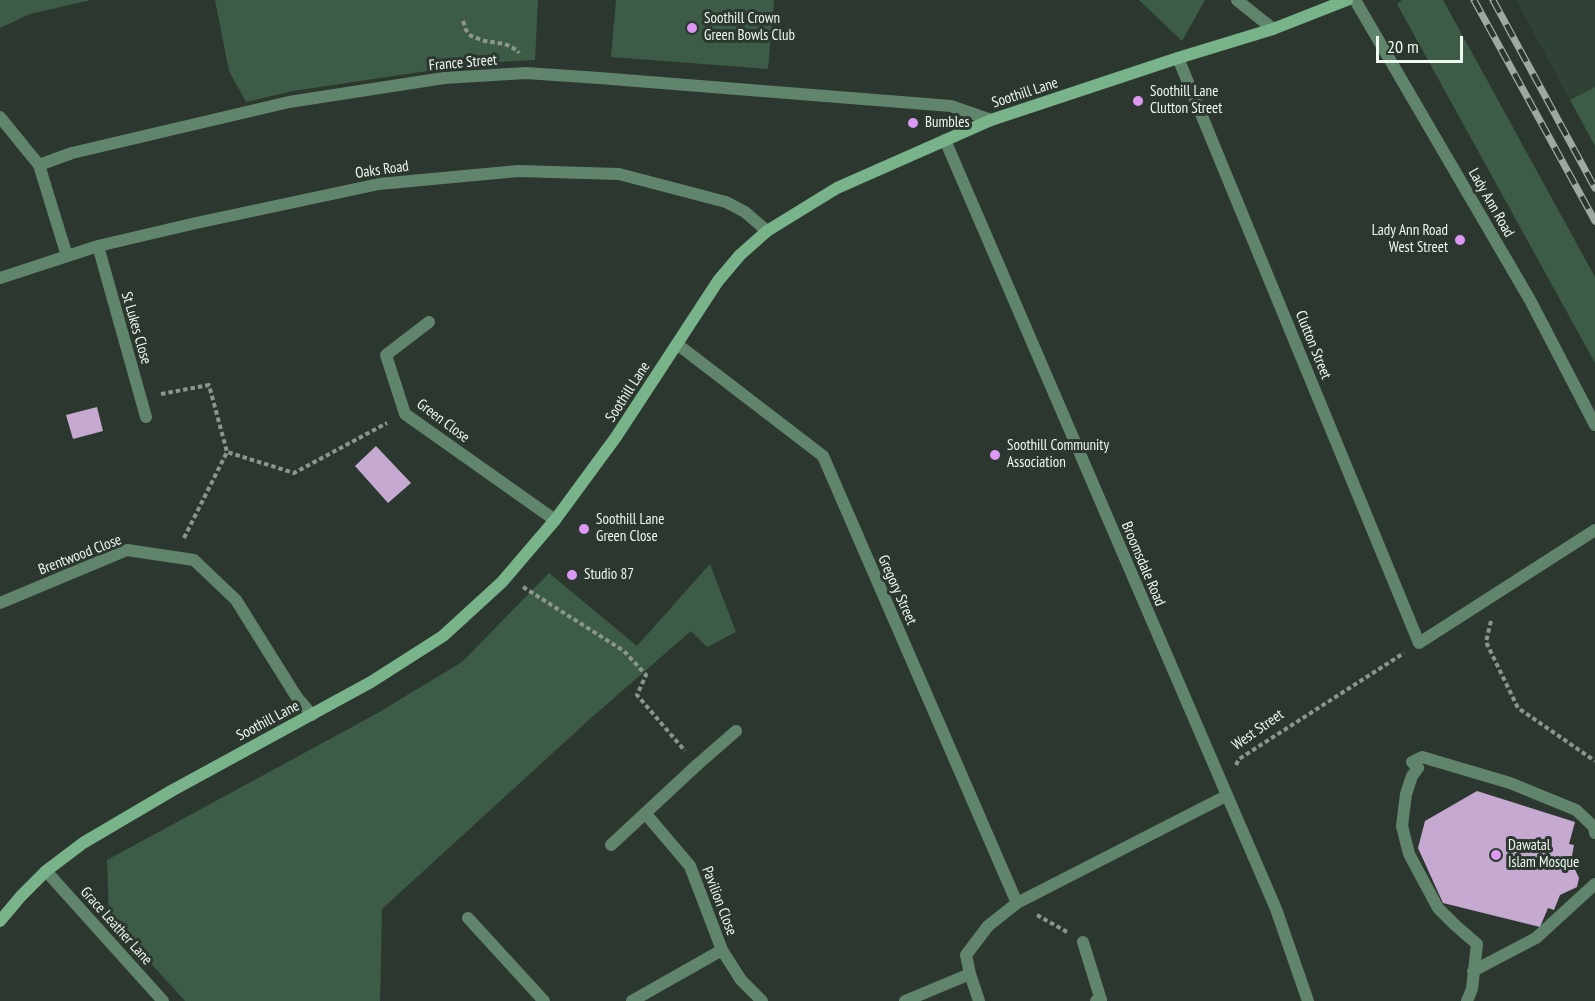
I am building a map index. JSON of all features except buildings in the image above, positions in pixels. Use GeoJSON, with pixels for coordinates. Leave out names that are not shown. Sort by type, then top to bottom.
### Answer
{"type":"FeatureCollection","features":[{"type":"Feature","properties":{"kind":"main road","name":"Soothill Lane"},"geometry":{"type":"LineString","coordinates":[[0,921],[46,871],[83,843],[173,790],[370,682],[443,636],[507,576],[555,520],[616,437],[718,280],[740,255],[767,231],[837,188],[991,120],[1273,29],[1347,0]]}},
{"type":"Feature","properties":{"kind":"street"},"geometry":{"type":"LineString","coordinates":[[1237,0],[1273,29]]}},
{"type":"Feature","properties":{"kind":"street","name":"Lady Ann Road"},"geometry":{"type":"LineString","coordinates":[[1355,0],[1530,300],[1595,425]]}},
{"type":"Feature","properties":{"kind":"street","name":"Clutton Street"},"geometry":{"type":"LineString","coordinates":[[1178,58],[1419,643]]}},
{"type":"Feature","properties":{"kind":"street","name":"France Street"},"geometry":{"type":"LineString","coordinates":[[39,165],[72,153],[289,102],[444,78],[526,73],[951,106],[991,120]]}},
{"type":"Feature","properties":{"kind":"street"},"geometry":{"type":"LineString","coordinates":[[0,117],[39,165],[67,256]]}},
{"type":"Feature","properties":{"kind":"street","name":"Broomsdale Road"},"geometry":{"type":"LineString","coordinates":[[945,140],[1276,909],[1308,1001]]}},
{"type":"Feature","properties":{"kind":"street","name":"Oaks Road"},"geometry":{"type":"LineString","coordinates":[[0,278],[98,246],[379,184],[518,171],[619,174],[726,202],[745,212],[767,231]]}},
{"type":"Feature","properties":{"kind":"street","name":"St Lukes Close"},"geometry":{"type":"LineString","coordinates":[[98,246],[146,417]]}},
{"type":"Feature","properties":{"kind":"street","name":"Green Close"},"geometry":{"type":"LineString","coordinates":[[429,322],[386,355],[405,414],[555,520]]}},
{"type":"Feature","properties":{"kind":"street","name":"Gregory Street"},"geometry":{"type":"LineString","coordinates":[[677,344],[823,456],[1017,903]]}},
{"type":"Feature","properties":{"kind":"street"},"geometry":{"type":"LineString","coordinates":[[1419,643],[1595,530]]}},
{"type":"Feature","properties":{"kind":"street","name":"Brentwood Close"},"geometry":{"type":"LineString","coordinates":[[0,603],[127,550],[194,560],[236,600],[296,696],[312,715]]}},
{"type":"Feature","properties":{"kind":"street"},"geometry":{"type":"LineString","coordinates":[[611,844],[736,731]]}},
{"type":"Feature","properties":{"kind":"street"},"geometry":{"type":"LineString","coordinates":[[1467,1001],[1472,989],[1477,944],[1438,908],[1409,855],[1402,826],[1406,794],[1412,776],[1418,768],[1412,762],[1422,757],[1510,783],[1576,810],[1594,826],[1595,833]]}},
{"type":"Feature","properties":{"kind":"street"},"geometry":{"type":"LineString","coordinates":[[979,1001],[966,955],[988,926],[1017,903],[1226,796]]}},
{"type":"Feature","properties":{"kind":"street","name":"Pavilion Close"},"geometry":{"type":"LineString","coordinates":[[645,813],[690,866],[722,950],[741,980],[762,1001]]}},
{"type":"Feature","properties":{"kind":"street","name":"Grace Leather Lane"},"geometry":{"type":"LineString","coordinates":[[46,871],[163,1001]]}},
{"type":"Feature","properties":{"kind":"street"},"geometry":{"type":"LineString","coordinates":[[1473,971],[1536,938],[1595,884]]}},
{"type":"Feature","properties":{"kind":"street"},"geometry":{"type":"LineString","coordinates":[[468,918],[544,1001]]}},
{"type":"Feature","properties":{"kind":"street"},"geometry":{"type":"LineString","coordinates":[[1083,942],[1100,1000]]}},
{"type":"Feature","properties":{"kind":"street"},"geometry":{"type":"LineString","coordinates":[[632,1001],[722,950]]}},
{"type":"Feature","properties":{"kind":"street"},"geometry":{"type":"LineString","coordinates":[[905,1001],[970,974]]}},
{"type":"Feature","properties":{"kind":"path"},"geometry":{"type":"LineString","coordinates":[[463,21],[471,36],[505,44],[517,50],[524,60]]}},
{"type":"Feature","properties":{"kind":"path"},"geometry":{"type":"LineString","coordinates":[[141,398],[209,385],[227,452],[174,557]]}},
{"type":"Feature","properties":{"kind":"path"},"geometry":{"type":"LineString","coordinates":[[227,452],[294,472],[405,414]]}},
{"type":"Feature","properties":{"kind":"path"},"geometry":{"type":"LineString","coordinates":[[507,576],[624,651],[646,675],[637,696],[698,765]]}},
{"type":"Feature","properties":{"kind":"path"},"geometry":{"type":"LineString","coordinates":[[1499,592],[1486,642],[1518,708],[1595,761]]}},
{"type":"Feature","properties":{"kind":"path","name":"West Street"},"geometry":{"type":"LineString","coordinates":[[1226,796],[1239,759],[1419,643]]}},
{"type":"Feature","properties":{"kind":"path"},"geometry":{"type":"LineString","coordinates":[[1017,903],[1083,942]]}},
{"type":"Feature","properties":{"kind":"shaded area"},"geometry":{"type":"Polygon","coordinates":[[[0,0],[91,0],[30,14],[0,28],[0,0]]]}},
{"type":"Feature","properties":{"kind":"shaded area"},"geometry":{"type":"Polygon","coordinates":[[[215,0],[538,0],[535,60],[481,63],[293,91],[246,102],[229,71],[215,0]]]}},
{"type":"Feature","properties":{"kind":"shaded area","name":"Soothill Crown Green Bowls Club"},"geometry":{"type":"Polygon","coordinates":[[[616,0],[774,0],[768,69],[611,57],[616,0]]]}},
{"type":"Feature","properties":{"kind":"shaded area"},"geometry":{"type":"Polygon","coordinates":[[[1139,0],[1205,0],[1182,41],[1139,0]]]}},
{"type":"Feature","properties":{"kind":"shaded area"},"geometry":{"type":"Polygon","coordinates":[[[1402,0],[1443,0],[1595,277],[1595,363],[1397,4],[1402,0]]]}},
{"type":"Feature","properties":{"kind":"shaded area"},"geometry":{"type":"Polygon","coordinates":[[[1516,0],[1595,0],[1595,87],[1570,100],[1516,0]]]}},
{"type":"Feature","properties":{"kind":"shaded area"},"geometry":{"type":"Polygon","coordinates":[[[1595,87],[1595,146],[1570,100],[1595,87]]]}},
{"type":"Feature","properties":{"kind":"shaded area"},"geometry":{"type":"Polygon","coordinates":[[[710,564],[736,632],[707,647],[691,631],[591,718],[382,909],[380,1001],[185,1001],[109,917],[107,860],[376,714],[462,662],[549,573],[637,646],[710,564]]]}},
{"type":"Feature","properties":{"kind":"railway"},"geometry":{"type":"LineString","coordinates":[[1474,0],[1595,221]]}},
{"type":"Feature","properties":{"kind":"railway"},"geometry":{"type":"LineString","coordinates":[[1493,0],[1595,188]]}},
{"type":"Feature","properties":{"kind":"place","name":"Soothill Crown Green Bowls Club"},"geometry":{"type":"Point","coordinates":[692,28]}},
{"type":"Feature","properties":{"kind":"place","name":"Soothill Lane Clutton Street"},"geometry":{"type":"Point","coordinates":[1138,101]}},
{"type":"Feature","properties":{"kind":"place","name":"Bumbles"},"geometry":{"type":"Point","coordinates":[913,123]}},
{"type":"Feature","properties":{"kind":"place","name":"Lady Ann Road West Street"},"geometry":{"type":"Point","coordinates":[1460,240]}},
{"type":"Feature","properties":{"kind":"place","name":"Soothill Community Association"},"geometry":{"type":"Point","coordinates":[995,455]}},
{"type":"Feature","properties":{"kind":"place","name":"Soothill Lane Green Close"},"geometry":{"type":"Point","coordinates":[584,529]}},
{"type":"Feature","properties":{"kind":"place","name":"Studio 87"},"geometry":{"type":"Point","coordinates":[572,575]}},
{"type":"Feature","properties":{"kind":"place","name":"Dawatal Islam Mosque"},"geometry":{"type":"Point","coordinates":[1496,855]}}]}
